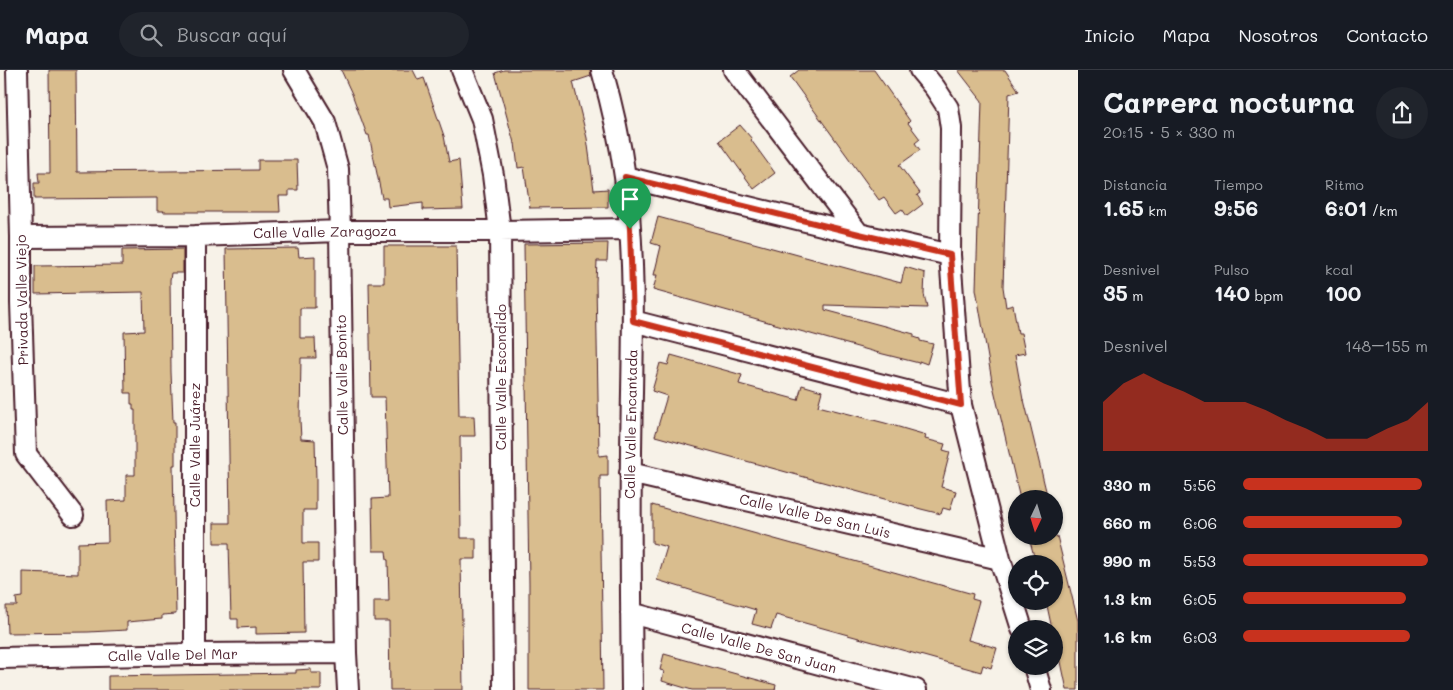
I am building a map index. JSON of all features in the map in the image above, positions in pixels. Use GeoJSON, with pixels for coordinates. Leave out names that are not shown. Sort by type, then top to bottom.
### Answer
{"type":"FeatureCollection","features":[{"type":"Feature","properties":{"kind":"street","name":"Privada Valle Viejo"},"geometry":{"type":"LineString","coordinates":[[17,70],[26,454],[73,515]]}},
{"type":"Feature","properties":{"kind":"street","name":"Calle Valle Bonito"},"geometry":{"type":"LineString","coordinates":[[294,70],[326,122],[338,169],[348,690]]}},
{"type":"Feature","properties":{"kind":"street","name":"Calle Valle Escondido"},"geometry":{"type":"LineString","coordinates":[[462,70],[482,119],[493,175],[500,231],[504,690]]}},
{"type":"Feature","properties":{"kind":"street","name":"Calle Valle Encantada"},"geometry":{"type":"LineString","coordinates":[[602,70],[615,116],[625,177],[630,229],[633,321],[630,473],[632,690]]}},
{"type":"Feature","properties":{"kind":"street"},"geometry":{"type":"LineString","coordinates":[[734,70],[859,234]]}},
{"type":"Feature","properties":{"kind":"street"},"geometry":{"type":"LineString","coordinates":[[920,70],[948,108],[951,128],[950,255],[961,405],[1000,559],[1019,620]]}},
{"type":"Feature","properties":{"kind":"street"},"geometry":{"type":"LineString","coordinates":[[625,177],[950,255]]}},
{"type":"Feature","properties":{"kind":"street","name":"Calle Valle Zaragoza"},"geometry":{"type":"LineString","coordinates":[[21,237],[195,236],[340,231],[630,229]]}},
{"type":"Feature","properties":{"kind":"street","name":"Calle Valle Juárez"},"geometry":{"type":"LineString","coordinates":[[195,236],[195,654]]}},
{"type":"Feature","properties":{"kind":"street"},"geometry":{"type":"LineString","coordinates":[[633,321],[961,405]]}},
{"type":"Feature","properties":{"kind":"street","name":"Calle Valle De San Luis"},"geometry":{"type":"LineString","coordinates":[[630,473],[1000,559]]}},
{"type":"Feature","properties":{"kind":"street","name":"Calle Valle De San Juan"},"geometry":{"type":"LineString","coordinates":[[631,613],[916,690]]}},
{"type":"Feature","properties":{"kind":"street","name":"Calle Valle Del Mar"},"geometry":{"type":"LineString","coordinates":[[0,658],[346,653]]}},
{"type":"Feature","properties":{"kind":"street"},"geometry":{"type":"LineString","coordinates":[[1037,675],[1041,690]]}},
{"type":"Feature","properties":{"kind":"building"},"geometry":{"type":"Polygon","coordinates":[[[49,70],[76,70],[77,172],[258,170],[258,160],[297,160],[298,190],[289,190],[289,196],[279,196],[280,212],[163,212],[157,211],[157,198],[34,199],[34,183],[39,183],[38,173],[50,173],[49,70]]]}},
{"type":"Feature","properties":{"kind":"building"},"geometry":{"type":"Polygon","coordinates":[[[341,70],[413,70],[418,80],[424,78],[444,136],[449,162],[459,160],[463,209],[423,210],[423,203],[388,207],[387,198],[382,198],[369,135],[367,135],[341,70]]]}},
{"type":"Feature","properties":{"kind":"building"},"geometry":{"type":"Polygon","coordinates":[[[504,70],[590,70],[591,76],[573,82],[587,138],[594,190],[608,189],[608,207],[530,208],[524,167],[518,168],[515,143],[495,73],[504,70]]]}},
{"type":"Feature","properties":{"kind":"building"},"geometry":{"type":"Polygon","coordinates":[[[799,70],[874,70],[910,121],[908,123],[920,139],[915,143],[920,150],[899,165],[920,193],[917,195],[923,204],[907,216],[902,209],[896,213],[884,197],[879,200],[790,77],[799,70]]]}},
{"type":"Feature","properties":{"kind":"building"},"geometry":{"type":"Polygon","coordinates":[[[958,70],[1005,70],[1019,91],[1009,94],[1003,287],[1006,307],[1013,305],[1018,333],[1021,333],[1025,353],[1015,355],[1023,400],[1046,490],[1018,490],[992,381],[976,289],[982,101],[958,70]]]}},
{"type":"Feature","properties":{"kind":"building"},"geometry":{"type":"Polygon","coordinates":[[[740,125],[775,173],[754,189],[719,141],[740,125]]]}},
{"type":"Feature","properties":{"kind":"building"},"geometry":{"type":"Polygon","coordinates":[[[658,217],[901,283],[905,267],[925,273],[924,294],[927,308],[825,305],[825,310],[914,334],[914,337],[920,339],[920,341],[933,344],[927,364],[879,353],[653,290],[657,275],[654,275],[661,246],[651,243],[658,217]]]}},
{"type":"Feature","properties":{"kind":"building"},"geometry":{"type":"Polygon","coordinates":[[[608,243],[607,261],[597,261],[596,282],[599,456],[608,455],[608,476],[600,476],[603,690],[529,690],[524,244],[608,243]]]}},
{"type":"Feature","properties":{"kind":"building"},"geometry":{"type":"Polygon","coordinates":[[[384,246],[456,246],[459,416],[474,416],[475,436],[460,436],[461,538],[476,538],[476,559],[461,559],[463,690],[390,690],[389,621],[374,621],[374,601],[389,601],[386,551],[373,551],[372,499],[388,498],[385,397],[371,397],[369,283],[384,283],[384,246]]]}},
{"type":"Feature","properties":{"kind":"building"},"geometry":{"type":"Polygon","coordinates":[[[298,248],[299,257],[315,256],[315,308],[300,308],[300,338],[315,338],[316,358],[301,358],[300,420],[301,439],[315,440],[316,480],[316,510],[303,510],[303,543],[318,543],[318,562],[303,562],[304,633],[256,634],[256,627],[238,628],[238,619],[231,619],[229,543],[214,543],[214,523],[230,523],[226,249],[298,248]]]}},
{"type":"Feature","properties":{"kind":"building"},"geometry":{"type":"Polygon","coordinates":[[[183,249],[183,273],[171,273],[170,280],[171,372],[173,422],[175,422],[175,465],[173,465],[176,614],[162,615],[162,619],[127,622],[127,630],[7,633],[6,606],[17,606],[16,598],[23,597],[23,572],[78,574],[78,543],[108,542],[107,501],[126,500],[126,475],[135,475],[135,410],[133,410],[133,404],[131,404],[131,393],[125,393],[124,332],[144,331],[143,292],[35,294],[35,266],[122,265],[122,250],[183,249]]]}},
{"type":"Feature","properties":{"kind":"building"},"geometry":{"type":"Polygon","coordinates":[[[671,355],[742,375],[739,384],[798,400],[802,385],[822,391],[818,406],[926,435],[925,439],[945,444],[943,450],[950,452],[941,487],[956,491],[950,510],[943,508],[941,514],[921,509],[655,436],[667,396],[652,391],[660,363],[668,365],[671,355]]]}},
{"type":"Feature","properties":{"kind":"building"},"geometry":{"type":"Polygon","coordinates":[[[652,505],[973,594],[972,599],[979,601],[968,640],[997,648],[991,668],[983,665],[981,672],[776,615],[771,629],[752,624],[756,610],[657,580],[667,547],[652,543],[652,505]]]}},
{"type":"Feature","properties":{"kind":"building"},"geometry":{"type":"Polygon","coordinates":[[[1031,545],[1059,545],[1062,555],[1034,555],[1031,545]]]}},
{"type":"Feature","properties":{"kind":"building"},"geometry":{"type":"Polygon","coordinates":[[[1063,560],[1078,621],[1078,690],[1067,690],[1063,671],[1063,620],[1050,620],[1048,610],[1063,610],[1063,560]]]}},
{"type":"Feature","properties":{"kind":"building"},"geometry":{"type":"Polygon","coordinates":[[[664,654],[776,685],[775,690],[692,690],[662,681],[664,671],[660,670],[664,654]]]}},
{"type":"Feature","properties":{"kind":"building"},"geometry":{"type":"Polygon","coordinates":[[[311,669],[311,673],[321,673],[321,690],[108,690],[108,676],[296,673],[296,670],[311,669]]]}},
{"type":"Feature","properties":{"kind":"route"},"geometry":{"type":"LineString","coordinates":[[625,177],[950,255],[961,405],[633,321],[630,229],[625,177]]}}]}
